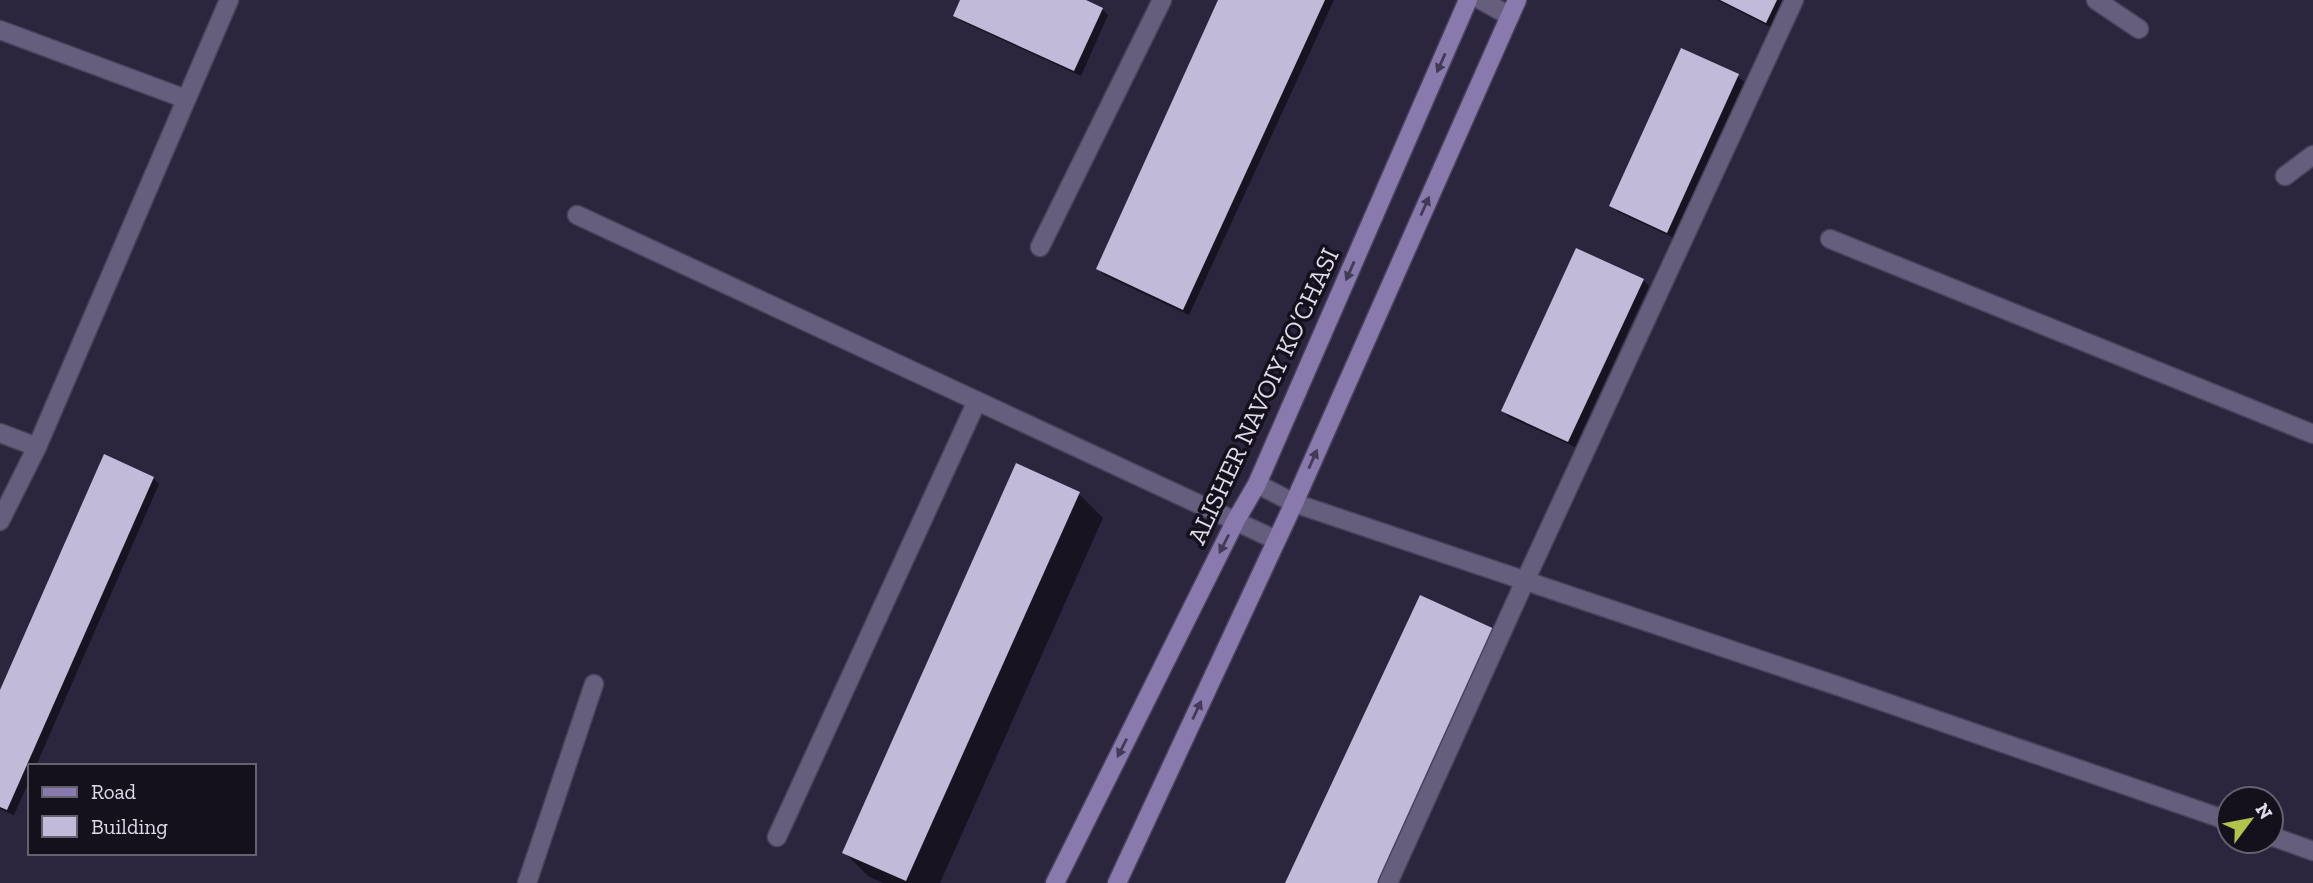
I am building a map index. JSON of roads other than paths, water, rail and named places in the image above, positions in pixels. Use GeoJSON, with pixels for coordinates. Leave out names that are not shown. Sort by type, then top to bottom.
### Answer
{"type":"FeatureCollection","features":[{"type":"Feature","properties":{"kind":"main road","name":"ALISHER NAVOIY KO’CHASI"},"geometry":{"type":"LineString","coordinates":[[1055,883],[1236,520],[1257,484],[1468,0]]}},
{"type":"Feature","properties":{"kind":"main road"},"geometry":{"type":"LineString","coordinates":[[1117,883],[1294,503],[1514,8]]}},
{"type":"Feature","properties":{"kind":"street"},"geometry":{"type":"LineString","coordinates":[[0,521],[37,447],[229,0]]}},
{"type":"Feature","properties":{"kind":"street"},"geometry":{"type":"LineString","coordinates":[[1040,247],[1162,0]]}},
{"type":"Feature","properties":{"kind":"street"},"geometry":{"type":"LineString","coordinates":[[1481,0],[1514,8]]}},
{"type":"Feature","properties":{"kind":"street"},"geometry":{"type":"LineString","coordinates":[[1388,883],[1525,580],[1794,0]]}},
{"type":"Feature","properties":{"kind":"street"},"geometry":{"type":"LineString","coordinates":[[2096,0],[2139,29]]}},
{"type":"Feature","properties":{"kind":"street"},"geometry":{"type":"LineString","coordinates":[[0,30],[186,99]]}},
{"type":"Feature","properties":{"kind":"street"},"geometry":{"type":"LineString","coordinates":[[2285,176],[2313,155]]}},
{"type":"Feature","properties":{"kind":"street"},"geometry":{"type":"LineString","coordinates":[[577,215],[1276,540]]}},
{"type":"Feature","properties":{"kind":"street"},"geometry":{"type":"LineString","coordinates":[[1830,239],[2313,434]]}},
{"type":"Feature","properties":{"kind":"street"},"geometry":{"type":"LineString","coordinates":[[777,837],[977,401]]}},
{"type":"Feature","properties":{"kind":"street"},"geometry":{"type":"LineString","coordinates":[[0,433],[37,447]]}},
{"type":"Feature","properties":{"kind":"street"},"geometry":{"type":"LineString","coordinates":[[1257,484],[1294,503],[2215,816]]}},
{"type":"Feature","properties":{"kind":"street"},"geometry":{"type":"LineString","coordinates":[[527,883],[594,684]]}},
{"type":"Feature","properties":{"kind":"street"},"geometry":{"type":"LineString","coordinates":[[2285,841],[2313,851]]}}]}
